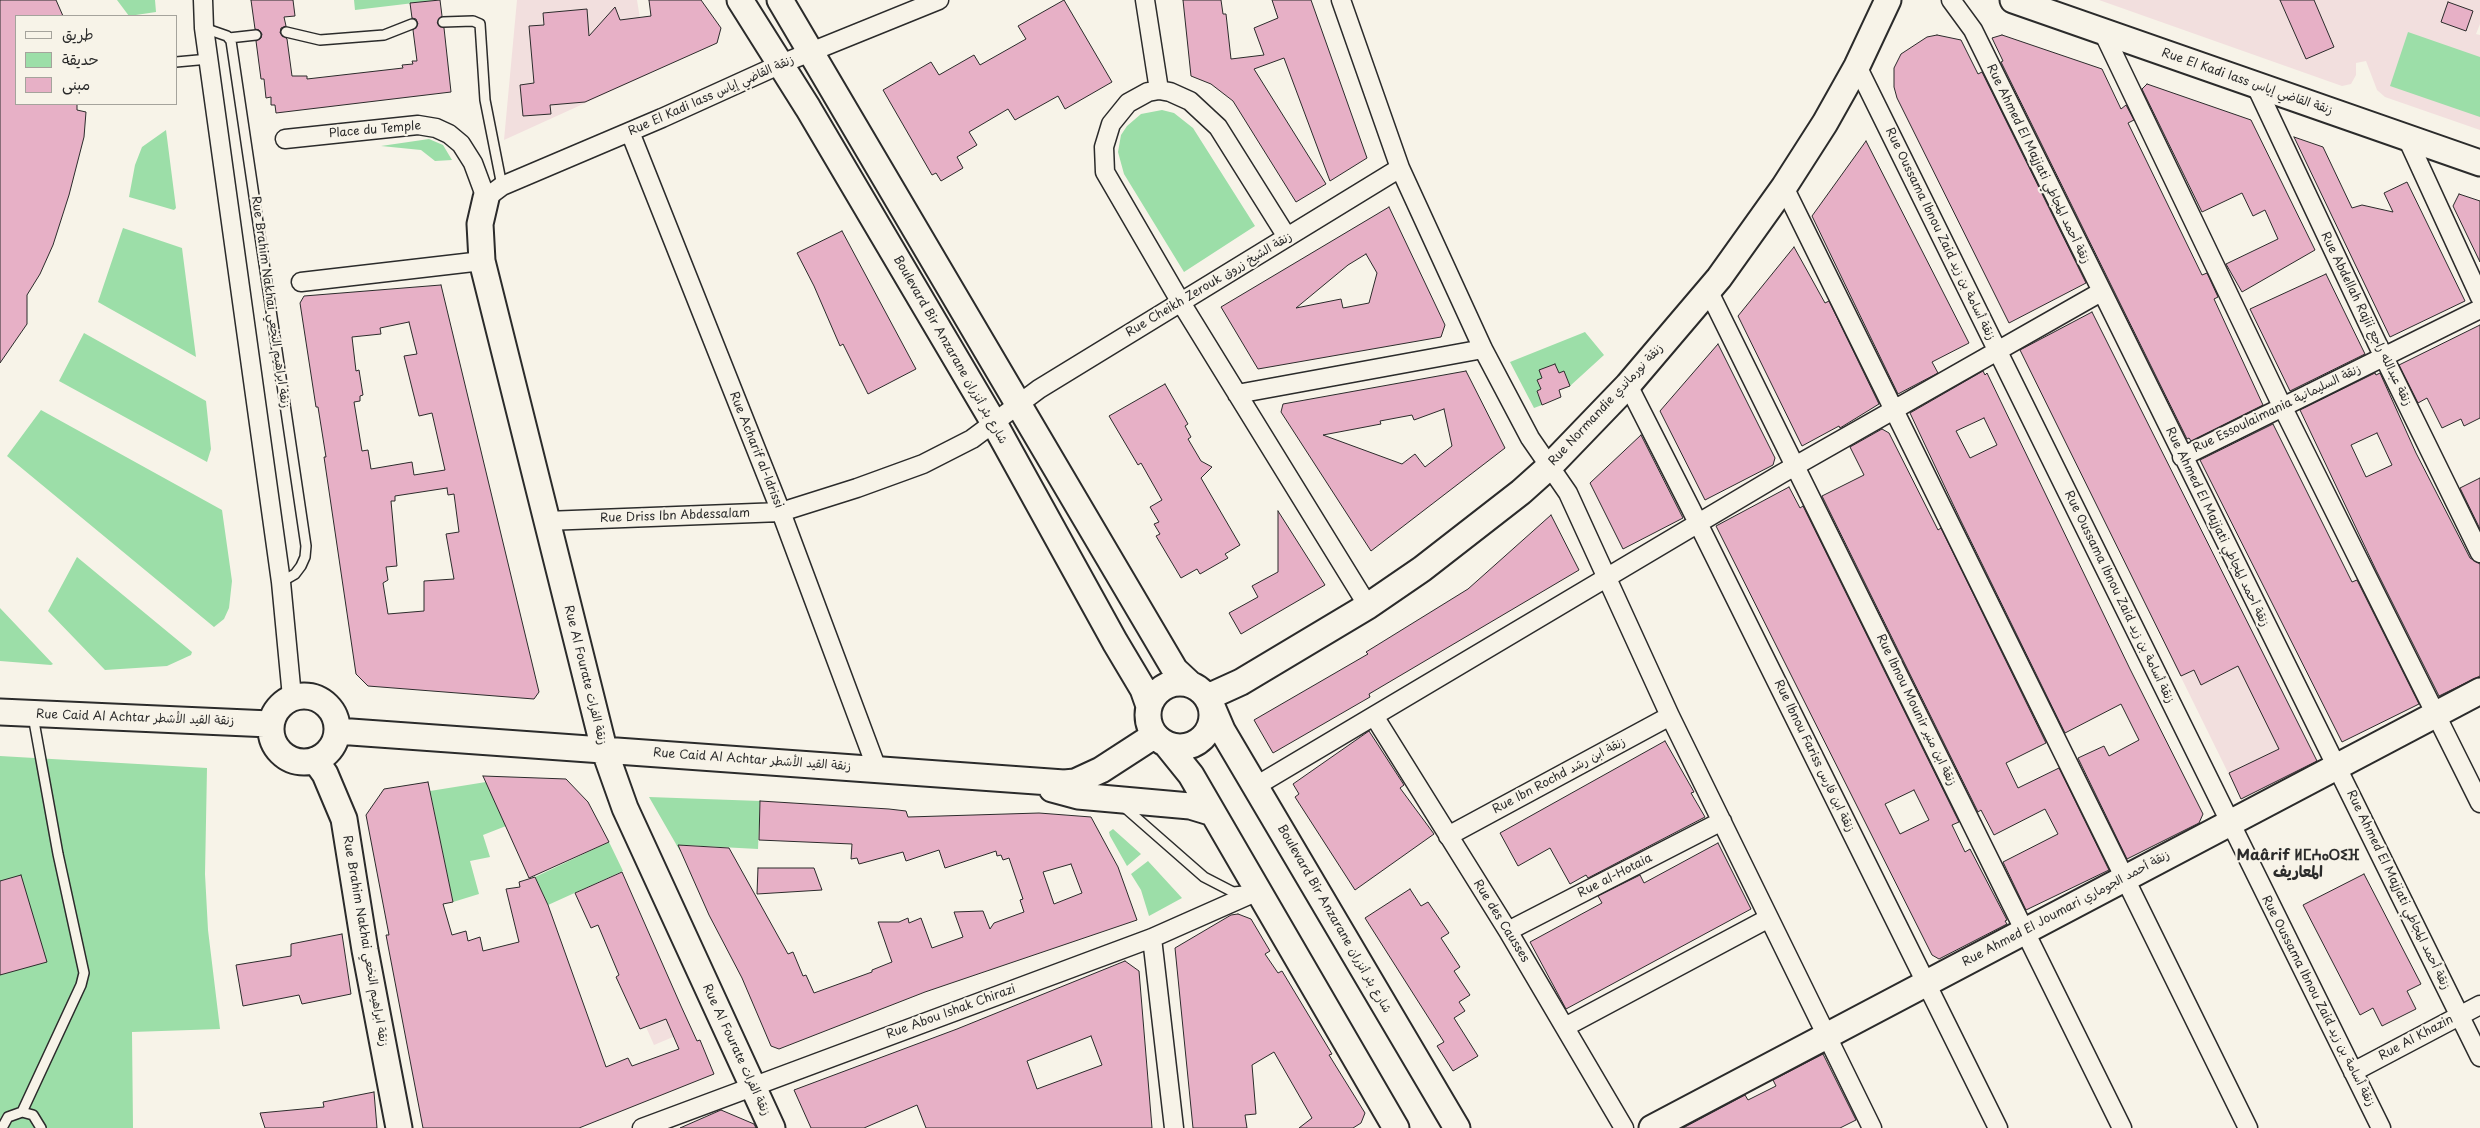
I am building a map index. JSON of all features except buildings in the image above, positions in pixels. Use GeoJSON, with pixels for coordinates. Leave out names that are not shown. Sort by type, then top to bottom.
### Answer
{"type":"FeatureCollection","features":[{"type":"Feature","properties":{"kind":"street"},"geometry":{"type":"LineString","coordinates":[[203,0],[204,28],[281,582],[292,697]]}},
{"type":"Feature","properties":{"kind":"street","name":"Boulevard Bir Anzarane شارع بئر أنزران"},"geometry":{"type":"LineString","coordinates":[[740,0],[781,64],[994,422],[1114,642],[1143,688],[1149,706]]}},
{"type":"Feature","properties":{"kind":"street","name":"Boulevard Bir Anzarane شارع بئر أنزران"},"geometry":{"type":"LineString","coordinates":[[780,0],[1176,670],[1204,697],[1457,1128]]}},
{"type":"Feature","properties":{"kind":"street","name":"Rue El Kadi Iass زنقة القاضي إياس"},"geometry":{"type":"LineString","coordinates":[[494,192],[781,64],[938,0]]}},
{"type":"Feature","properties":{"kind":"street"},"geometry":{"type":"LineString","coordinates":[[1145,0],[1159,90]]}},
{"type":"Feature","properties":{"kind":"street"},"geometry":{"type":"LineString","coordinates":[[1341,0],[1400,168],[1483,349],[1530,438],[1568,493],[1670,716],[1828,1035],[1871,1128]]}},
{"type":"Feature","properties":{"kind":"street","name":"Rue Normandie زنقة نورماندي"},"geometry":{"type":"LineString","coordinates":[[1204,697],[1241,682],[1368,606],[1422,569],[1550,466],[1628,385],[1709,292],[1784,187],[1825,124],[1857,66],[1888,0]]}},
{"type":"Feature","properties":{"kind":"street","name":"Rue Ahmed El Majjati زنقة أحمد المجاطي"},"geometry":{"type":"LineString","coordinates":[[1951,0],[1972,30],[2480,1056]]}},
{"type":"Feature","properties":{"kind":"street","name":"Rue El Kadi Iass زنقة القاضي إياس"},"geometry":{"type":"LineString","coordinates":[[2013,0],[2480,163]]}},
{"type":"Feature","properties":{"kind":"street"},"geometry":{"type":"LineString","coordinates":[[2103,32],[2282,406],[2480,803]]}},
{"type":"Feature","properties":{"kind":"street","name":"Rue Oussama Ibnou Zaid زنقة أسامة بن زيد"},"geometry":{"type":"LineString","coordinates":[[1857,66],[2381,1128]]}},
{"type":"Feature","properties":{"kind":"street","name":"Rue Abdellah Rajii زنقة عبدالله راجع"},"geometry":{"type":"LineString","coordinates":[[2255,84],[2384,357],[2480,553]]}},
{"type":"Feature","properties":{"kind":"street"},"geometry":{"type":"LineString","coordinates":[[1287,236],[1226,140],[1199,108],[1180,96],[1159,90],[1138,96],[1116,116],[1105,139],[1103,167],[1180,301],[1368,606]]}},
{"type":"Feature","properties":{"kind":"street","name":"Place du Temple"},"geometry":{"type":"LineString","coordinates":[[285,139],[418,125],[436,128],[449,134],[461,144],[472,163],[494,192]]}},
{"type":"Feature","properties":{"kind":"street","name":"Rue Acharif al-Idrissi"},"geometry":{"type":"LineString","coordinates":[[630,132],[781,512],[877,769]]}},
{"type":"Feature","properties":{"kind":"street"},"geometry":{"type":"LineString","coordinates":[[2407,138],[2480,297]]}},
{"type":"Feature","properties":{"kind":"street","name":"Rue Cheikh Zerouk زنقة الشيخ زروق"},"geometry":{"type":"LineString","coordinates":[[994,422],[1180,301],[1400,168]]}},
{"type":"Feature","properties":{"kind":"street"},"geometry":{"type":"LineString","coordinates":[[1784,187],[2248,1128]]}},
{"type":"Feature","properties":{"kind":"street","name":"Rue Al Fourate زنقة الفرات"},"geometry":{"type":"LineString","coordinates":[[494,192],[480,224],[482,261],[604,749],[625,808],[772,1128]]}},
{"type":"Feature","properties":{"kind":"street"},"geometry":{"type":"LineString","coordinates":[[301,282],[482,261]]}},
{"type":"Feature","properties":{"kind":"street","name":"Rue Ibnou Mounir زنقة ابن منير"},"geometry":{"type":"LineString","coordinates":[[1709,292],[2122,1128]]}},
{"type":"Feature","properties":{"kind":"street"},"geometry":{"type":"LineString","coordinates":[[1256,786],[1795,466],[2101,292]]}},
{"type":"Feature","properties":{"kind":"street","name":"Rue Essoulaimania زنقة السليمانية"},"geometry":{"type":"LineString","coordinates":[[2182,457],[2480,309]]}},
{"type":"Feature","properties":{"kind":"street"},"geometry":{"type":"LineString","coordinates":[[1237,394],[1483,349]]}},
{"type":"Feature","properties":{"kind":"street","name":"Rue Ibnou Fariss زنقة ابن فارس"},"geometry":{"type":"LineString","coordinates":[[1628,385],[1998,1128]]}},
{"type":"Feature","properties":{"kind":"street","name":"Rue Driss Ibn Abdessalam"},"geometry":{"type":"LineString","coordinates":[[546,521],[781,512],[923,464],[972,439],[994,422]]}},
{"type":"Feature","properties":{"kind":"street"},"geometry":{"type":"LineString","coordinates":[[1161,740],[1185,747],[1200,741],[1212,723],[1204,697],[1175,683],[1165,686],[1156,693],[1149,706],[1148,721],[1161,740],[1184,763],[1396,1128]]}},
{"type":"Feature","properties":{"kind":"street","name":"Rue Ahmed El Joumari زنقة أحمد الجوماري"},"geometry":{"type":"LineString","coordinates":[[1652,1128],[2025,932],[2336,765],[2480,691]]}},
{"type":"Feature","properties":{"kind":"street"},"geometry":{"type":"LineString","coordinates":[[308,696],[323,702],[334,714],[337,731],[329,750],[316,760],[298,762],[283,755],[273,741],[270,724],[277,708],[292,697],[308,696]]}},
{"type":"Feature","properties":{"kind":"street","name":"Rue Caid Al Achtar زنقة القيد الأشطر"},"geometry":{"type":"LineString","coordinates":[[0,712],[270,724]]}},
{"type":"Feature","properties":{"kind":"street","name":"Rue des Causses"},"geometry":{"type":"LineString","coordinates":[[1374,716],[1508,931],[1624,1128]]}},
{"type":"Feature","properties":{"kind":"street","name":"Rue Ibn Rochd زنقة ابن رشد"},"geometry":{"type":"LineString","coordinates":[[1448,836],[1670,716]]}},
{"type":"Feature","properties":{"kind":"street","name":"Rue Caid Al Achtar زنقة القيد الأشطر"},"geometry":{"type":"LineString","coordinates":[[337,731],[1045,782],[1070,782],[1087,777],[1161,740]]}},
{"type":"Feature","properties":{"kind":"street","name":"Rue Brahim Nakhai زنقة ابراهيم النخعي"},"geometry":{"type":"LineString","coordinates":[[316,760],[325,774],[344,818],[366,950],[400,1128]]}},
{"type":"Feature","properties":{"kind":"street"},"geometry":{"type":"LineString","coordinates":[[1045,782],[1057,792],[1116,800],[1190,806],[1213,813]]}},
{"type":"Feature","properties":{"kind":"street","name":"Rue al-Hotaia"},"geometry":{"type":"LineString","coordinates":[[1508,931],[1722,821]]}},
{"type":"Feature","properties":{"kind":"street","name":"Rue Abou Ishak Chirazi"},"geometry":{"type":"LineString","coordinates":[[642,1128],[1152,938],[1257,889]]}},
{"type":"Feature","properties":{"kind":"street"},"geometry":{"type":"LineString","coordinates":[[1565,1027],[1769,918]]}},
{"type":"Feature","properties":{"kind":"street"},"geometry":{"type":"LineString","coordinates":[[1152,938],[1174,1128]]}},
{"type":"Feature","properties":{"kind":"street","name":"Rue Al Khazin"},"geometry":{"type":"LineString","coordinates":[[2353,1072],[2480,1005]]}},
{"type":"Feature","properties":{"kind":"lane"},"geometry":{"type":"LineString","coordinates":[[443,22],[473,22],[480,24],[494,192]]}},
{"type":"Feature","properties":{"kind":"lane"},"geometry":{"type":"LineString","coordinates":[[286,32],[320,40],[384,35],[412,24]]}},
{"type":"Feature","properties":{"kind":"lane"},"geometry":{"type":"LineString","coordinates":[[204,28],[229,38],[256,35]]}},
{"type":"Feature","properties":{"kind":"lane","name":"Rue Brahim Nakhai زنقة ابراهيم النخعي"},"geometry":{"type":"LineString","coordinates":[[229,38],[306,546],[302,566],[295,574],[281,582]]}},
{"type":"Feature","properties":{"kind":"lane"},"geometry":{"type":"LineString","coordinates":[[178,62],[209,59]]}},
{"type":"Feature","properties":{"kind":"lane"},"geometry":{"type":"LineString","coordinates":[[22,1112],[81,985],[84,973],[58,854],[33,714]]}},
{"type":"Feature","properties":{"kind":"lane"},"geometry":{"type":"LineString","coordinates":[[1116,800],[1204,877],[1233,892],[1257,889]]}},
{"type":"Feature","properties":{"kind":"lane"},"geometry":{"type":"LineString","coordinates":[[1,1128],[8,1117],[22,1112],[33,1115],[41,1128]]}},
{"type":"Feature","properties":{"kind":"shaded area"},"geometry":{"type":"Polygon","coordinates":[[[517,0],[637,0],[649,74],[504,140],[517,0]]]}},
{"type":"Feature","properties":{"kind":"shaded area"},"geometry":{"type":"Polygon","coordinates":[[[2099,0],[2480,0],[2480,24],[2476,34],[2480,35],[2480,130],[2385,97],[2377,90],[2366,61],[2356,63],[2356,75],[2351,84],[2342,86],[2099,0]]]}},
{"type":"Feature","properties":{"kind":"shaded area"},"geometry":{"type":"Polygon","coordinates":[[[2250,626],[2317,762],[2241,799],[2174,663],[2250,626]]]}},
{"type":"Feature","properties":{"kind":"shaded area"},"geometry":{"type":"Polygon","coordinates":[[[683,1011],[692,1029],[654,1045],[646,1027],[683,1011]]]}},
{"type":"Feature","properties":{"kind":"green space"},"geometry":{"type":"Polygon","coordinates":[[[117,0],[155,0],[156,12],[128,15],[117,0]]]}},
{"type":"Feature","properties":{"kind":"green space"},"geometry":{"type":"Polygon","coordinates":[[[354,0],[439,0],[355,10],[354,0]]]}},
{"type":"Feature","properties":{"kind":"green space"},"geometry":{"type":"Polygon","coordinates":[[[2408,32],[2480,57],[2480,117],[2390,86],[2408,32]]]}},
{"type":"Feature","properties":{"kind":"green space"},"geometry":{"type":"Polygon","coordinates":[[[1162,110],[1174,113],[1193,128],[1255,226],[1184,272],[1124,174],[1118,152],[1121,135],[1127,126],[1141,114],[1162,110]]]}},
{"type":"Feature","properties":{"kind":"green space"},"geometry":{"type":"Polygon","coordinates":[[[166,130],[176,208],[174,210],[129,197],[135,165],[142,147],[166,130]]]}},
{"type":"Feature","properties":{"kind":"green space"},"geometry":{"type":"Polygon","coordinates":[[[429,139],[443,145],[452,160],[435,161],[421,150],[381,146],[429,139]]]}},
{"type":"Feature","properties":{"kind":"green space"},"geometry":{"type":"Polygon","coordinates":[[[123,228],[182,248],[196,357],[98,302],[123,228]]]}},
{"type":"Feature","properties":{"kind":"green space"},"geometry":{"type":"Polygon","coordinates":[[[1585,332],[1604,355],[1570,386],[1564,371],[1559,373],[1555,364],[1540,370],[1542,378],[1537,380],[1541,389],[1537,392],[1542,405],[1534,408],[1510,362],[1585,332]]]}},
{"type":"Feature","properties":{"kind":"green space"},"geometry":{"type":"Polygon","coordinates":[[[84,333],[206,401],[211,449],[207,462],[59,381],[84,333]]]}},
{"type":"Feature","properties":{"kind":"green space"},"geometry":{"type":"Polygon","coordinates":[[[41,410],[222,510],[232,581],[229,608],[224,619],[214,627],[7,456],[41,410]]]}},
{"type":"Feature","properties":{"kind":"green space"},"geometry":{"type":"Polygon","coordinates":[[[77,557],[192,652],[191,655],[167,666],[105,670],[48,611],[77,557]]]}},
{"type":"Feature","properties":{"kind":"green space"},"geometry":{"type":"Polygon","coordinates":[[[0,608],[53,664],[0,661],[0,608]]]}},
{"type":"Feature","properties":{"kind":"green space"},"geometry":{"type":"Polygon","coordinates":[[[0,756],[207,768],[205,874],[208,930],[220,1029],[132,1032],[133,1128],[0,1128],[0,756]]]}},
{"type":"Feature","properties":{"kind":"green space"},"geometry":{"type":"Polygon","coordinates":[[[486,782],[506,826],[483,835],[490,857],[470,861],[479,894],[453,902],[430,791],[486,782]]]}},
{"type":"Feature","properties":{"kind":"green space"},"geometry":{"type":"Polygon","coordinates":[[[649,797],[760,801],[758,849],[683,845],[680,851],[649,797]]]}},
{"type":"Feature","properties":{"kind":"green space"},"geometry":{"type":"Polygon","coordinates":[[[1113,829],[1141,854],[1127,866],[1110,836],[1109,832],[1113,829]]]}},
{"type":"Feature","properties":{"kind":"green space"},"geometry":{"type":"Polygon","coordinates":[[[609,842],[623,871],[548,905],[535,877],[609,842]]]}},
{"type":"Feature","properties":{"kind":"green space"},"geometry":{"type":"Polygon","coordinates":[[[1148,861],[1182,898],[1149,916],[1141,890],[1131,874],[1148,861]]]}},
{"type":"Feature","properties":{"kind":"district","name":"Maârif ⵍⵎⵄⴰⵔⵉⴼ المعاريف"},"geometry":{"type":"Point","coordinates":[2298,864]}}]}
